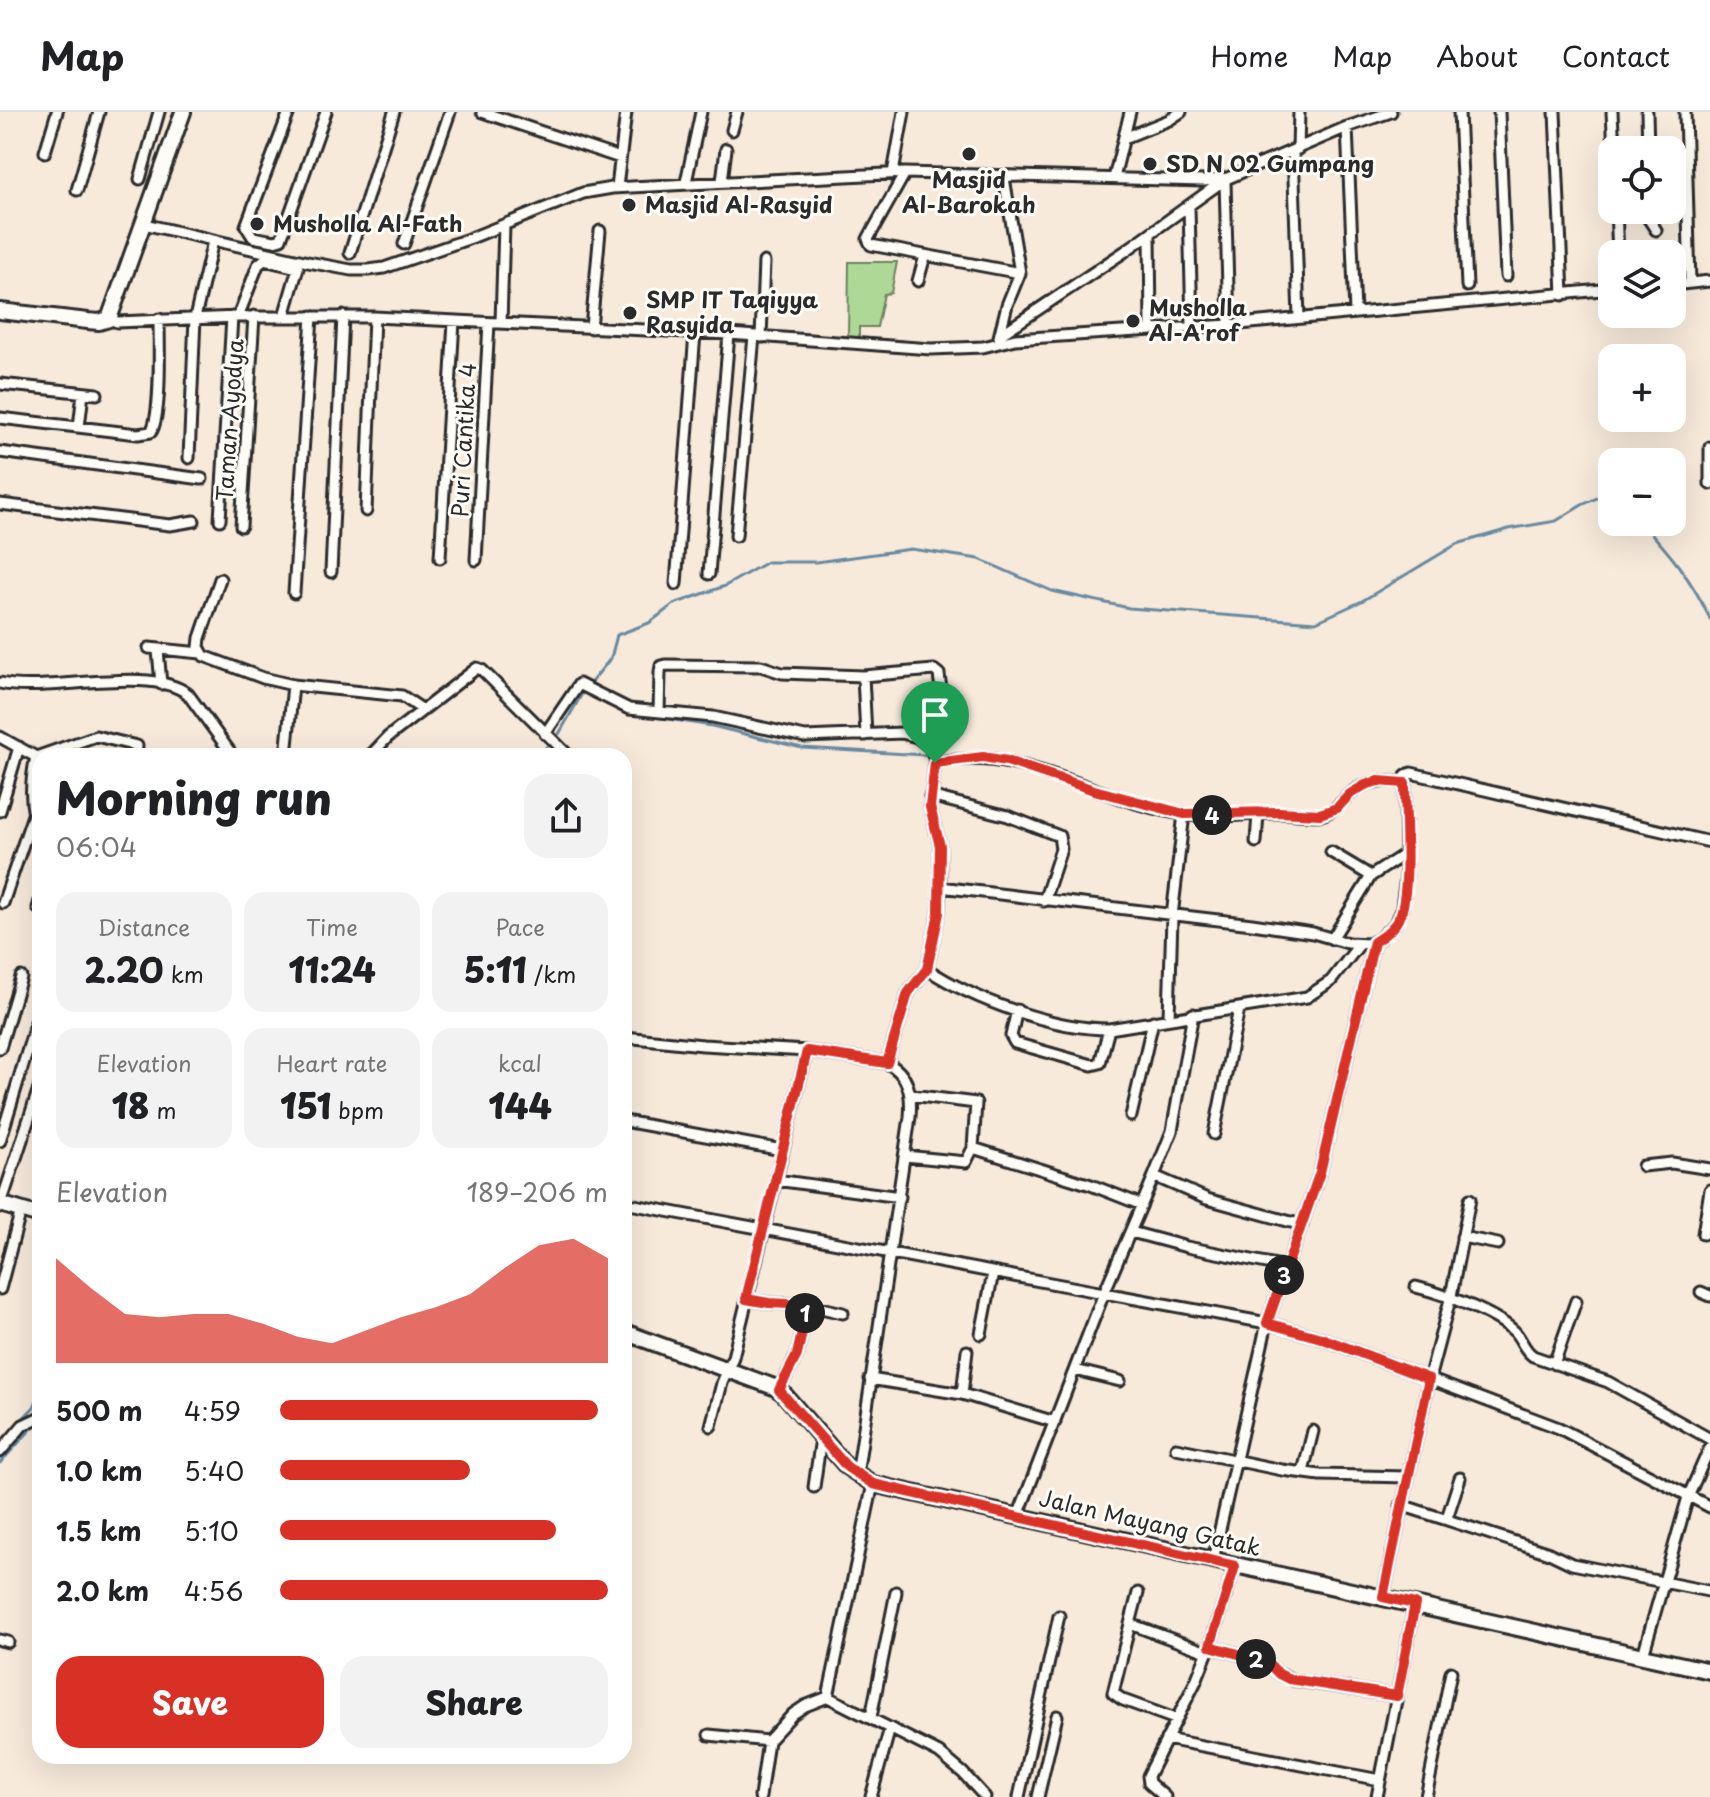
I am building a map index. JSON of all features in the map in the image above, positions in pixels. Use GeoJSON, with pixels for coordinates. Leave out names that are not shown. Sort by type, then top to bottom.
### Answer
{"type":"FeatureCollection","features":[{"type":"Feature","properties":{"kind":"street"},"geometry":{"type":"LineString","coordinates":[[45,152],[57,112]]}},
{"type":"Feature","properties":{"kind":"street"},"geometry":{"type":"LineString","coordinates":[[77,190],[99,112]]}},
{"type":"Feature","properties":{"kind":"street"},"geometry":{"type":"LineString","coordinates":[[140,179],[159,112]]}},
{"type":"Feature","properties":{"kind":"street"},"geometry":{"type":"LineString","coordinates":[[109,319],[183,112]]}},
{"type":"Feature","properties":{"kind":"street"},"geometry":{"type":"LineString","coordinates":[[289,112],[246,226],[253,237],[274,241],[281,239],[326,112]]}},
{"type":"Feature","properties":{"kind":"street"},"geometry":{"type":"LineString","coordinates":[[350,253],[394,112]]}},
{"type":"Feature","properties":{"kind":"street"},"geometry":{"type":"LineString","coordinates":[[404,244],[450,112]]}},
{"type":"Feature","properties":{"kind":"street"},"geometry":{"type":"LineString","coordinates":[[482,112],[620,158]]}},
{"type":"Feature","properties":{"kind":"street"},"geometry":{"type":"LineString","coordinates":[[617,183],[626,112]]}},
{"type":"Feature","properties":{"kind":"street"},"geometry":{"type":"LineString","coordinates":[[687,178],[701,112]]}},
{"type":"Feature","properties":{"kind":"street"},"geometry":{"type":"LineString","coordinates":[[732,130],[737,112]]}},
{"type":"Feature","properties":{"kind":"street"},"geometry":{"type":"LineString","coordinates":[[893,173],[904,112]]}},
{"type":"Feature","properties":{"kind":"street"},"geometry":{"type":"LineString","coordinates":[[1114,178],[1130,112]]}},
{"type":"Feature","properties":{"kind":"street"},"geometry":{"type":"LineString","coordinates":[[1124,138],[1181,112]]}},
{"type":"Feature","properties":{"kind":"street"},"geometry":{"type":"LineString","coordinates":[[1299,112],[1296,150],[1299,318]]}},
{"type":"Feature","properties":{"kind":"street"},"geometry":{"type":"LineString","coordinates":[[998,340],[1226,179],[1390,112]]}},
{"type":"Feature","properties":{"kind":"street"},"geometry":{"type":"LineString","coordinates":[[1459,112],[1467,286]]}},
{"type":"Feature","properties":{"kind":"street"},"geometry":{"type":"LineString","coordinates":[[1499,112],[1506,276]]}},
{"type":"Feature","properties":{"kind":"street"},"geometry":{"type":"LineString","coordinates":[[1555,112],[1563,295]]}},
{"type":"Feature","properties":{"kind":"street"},"geometry":{"type":"LineString","coordinates":[[1612,112],[1613,136]]}},
{"type":"Feature","properties":{"kind":"street"},"geometry":{"type":"LineString","coordinates":[[1647,112],[1648,136]]}},
{"type":"Feature","properties":{"kind":"street"},"geometry":{"type":"LineString","coordinates":[[1685,112],[1690,283]]}},
{"type":"Feature","properties":{"kind":"street"},"geometry":{"type":"LineString","coordinates":[[1347,127],[1355,313]]}},
{"type":"Feature","properties":{"kind":"street"},"geometry":{"type":"LineString","coordinates":[[722,181],[726,149]]}},
{"type":"Feature","properties":{"kind":"street"},"geometry":{"type":"LineString","coordinates":[[146,217],[213,241],[308,262],[368,270],[384,268],[617,183],[687,178],[722,181],[893,173],[1191,182],[1226,179]]}},
{"type":"Feature","properties":{"kind":"street"},"geometry":{"type":"LineString","coordinates":[[905,173],[873,228],[871,245],[1020,273]]}},
{"type":"Feature","properties":{"kind":"street"},"geometry":{"type":"LineString","coordinates":[[998,340],[1020,273],[1004,178]]}},
{"type":"Feature","properties":{"kind":"street"},"geometry":{"type":"LineString","coordinates":[[1226,179],[1229,325]]}},
{"type":"Feature","properties":{"kind":"street"},"geometry":{"type":"LineString","coordinates":[[1189,207],[1192,326]]}},
{"type":"Feature","properties":{"kind":"street"},"geometry":{"type":"LineString","coordinates":[[1652,224],[1656,230]]}},
{"type":"Feature","properties":{"kind":"street"},"geometry":{"type":"LineString","coordinates":[[501,323],[504,225]]}},
{"type":"Feature","properties":{"kind":"street"},"geometry":{"type":"LineString","coordinates":[[591,328],[600,231]]}},
{"type":"Feature","properties":{"kind":"street"},"geometry":{"type":"LineString","coordinates":[[1150,234],[1151,329]]}},
{"type":"Feature","properties":{"kind":"street"},"geometry":{"type":"LineString","coordinates":[[189,458],[195,318],[213,241]]}},
{"type":"Feature","properties":{"kind":"street"},"geometry":{"type":"LineString","coordinates":[[918,281],[925,256]]}},
{"type":"Feature","properties":{"kind":"street"},"geometry":{"type":"LineString","coordinates":[[220,520],[235,317],[258,265],[264,260],[298,268],[284,316]]}},
{"type":"Feature","properties":{"kind":"street"},"geometry":{"type":"LineString","coordinates":[[736,536],[764,262]]}},
{"type":"Feature","properties":{"kind":"street"},"geometry":{"type":"LineString","coordinates":[[1686,283],[1710,281]]}},
{"type":"Feature","properties":{"kind":"street"},"geometry":{"type":"LineString","coordinates":[[0,311],[99,322],[109,319],[117,322],[254,316],[374,317],[729,334],[931,349],[970,348],[998,340],[1229,325],[1598,291]]}},
{"type":"Feature","properties":{"kind":"street","name":"Taman Ayodya"},"geometry":{"type":"LineString","coordinates":[[241,526],[254,316]]}},
{"type":"Feature","properties":{"kind":"street"},"geometry":{"type":"LineString","coordinates":[[294,593],[312,316]]}},
{"type":"Feature","properties":{"kind":"street"},"geometry":{"type":"LineString","coordinates":[[331,572],[343,316]]}},
{"type":"Feature","properties":{"kind":"street"},"geometry":{"type":"LineString","coordinates":[[366,511],[374,317]]}},
{"type":"Feature","properties":{"kind":"street"},"geometry":{"type":"LineString","coordinates":[[0,418],[138,434],[151,432],[154,427],[159,319]]}},
{"type":"Feature","properties":{"kind":"street"},"geometry":{"type":"LineString","coordinates":[[440,558],[454,321]]}},
{"type":"Feature","properties":{"kind":"street","name":"Puri Cantika 4"},"geometry":{"type":"LineString","coordinates":[[476,560],[489,323]]}},
{"type":"Feature","properties":{"kind":"street"},"geometry":{"type":"LineString","coordinates":[[676,584],[695,333]]}},
{"type":"Feature","properties":{"kind":"street"},"geometry":{"type":"LineString","coordinates":[[709,574],[729,334]]}},
{"type":"Feature","properties":{"kind":"street"},"geometry":{"type":"LineString","coordinates":[[0,384],[97,394]]}},
{"type":"Feature","properties":{"kind":"street"},"geometry":{"type":"LineString","coordinates":[[79,427],[83,393]]}},
{"type":"Feature","properties":{"kind":"street"},"geometry":{"type":"LineString","coordinates":[[1710,447],[1710,484]]}},
{"type":"Feature","properties":{"kind":"street"},"geometry":{"type":"LineString","coordinates":[[0,452],[202,479]]}},
{"type":"Feature","properties":{"kind":"street"},"geometry":{"type":"LineString","coordinates":[[0,504],[170,525],[194,521]]}},
{"type":"Feature","properties":{"kind":"street"},"geometry":{"type":"LineString","coordinates":[[201,653],[200,638],[220,579]]}},
{"type":"Feature","properties":{"kind":"street"},"geometry":{"type":"LineString","coordinates":[[161,684],[154,649],[201,653],[217,662],[293,685],[399,695],[423,710]]}},
{"type":"Feature","properties":{"kind":"street"},"geometry":{"type":"LineString","coordinates":[[659,712],[660,672],[661,666],[665,665],[761,666],[779,673],[863,676],[936,671],[942,700],[943,730],[934,755],[930,807],[940,846],[939,913],[927,969],[908,993],[887,1063]]}},
{"type":"Feature","properties":{"kind":"street"},"geometry":{"type":"LineString","coordinates":[[378,748],[477,668],[560,748]]}},
{"type":"Feature","properties":{"kind":"street"},"geometry":{"type":"LineString","coordinates":[[863,676],[866,735]]}},
{"type":"Feature","properties":{"kind":"street"},"geometry":{"type":"LineString","coordinates":[[0,683],[161,684],[180,688],[188,694],[227,748]]}},
{"type":"Feature","properties":{"kind":"street"},"geometry":{"type":"LineString","coordinates":[[287,748],[293,685]]}},
{"type":"Feature","properties":{"kind":"street"},"geometry":{"type":"LineString","coordinates":[[545,734],[577,686],[583,685],[629,709],[726,719],[805,737],[909,734],[934,755],[1007,761],[1094,790],[1184,814],[1328,813],[1365,785],[1405,780]]}},
{"type":"Feature","properties":{"kind":"street"},"geometry":{"type":"LineString","coordinates":[[62,748],[96,736],[137,748]]}},
{"type":"Feature","properties":{"kind":"street"},"geometry":{"type":"LineString","coordinates":[[0,752],[2,738],[32,755]]}},
{"type":"Feature","properties":{"kind":"street"},"geometry":{"type":"LineString","coordinates":[[0,811],[19,747]]}},
{"type":"Feature","properties":{"kind":"street"},"geometry":{"type":"LineString","coordinates":[[940,887],[1252,924],[1313,933],[1359,945],[1374,942],[1400,916],[1406,876],[1405,780],[1411,773],[1710,842]]}},
{"type":"Feature","properties":{"kind":"street"},"geometry":{"type":"LineString","coordinates":[[930,796],[1008,816],[1059,836],[1062,846],[1044,901]]}},
{"type":"Feature","properties":{"kind":"street"},"geometry":{"type":"LineString","coordinates":[[1169,1017],[1172,916],[1184,814]]}},
{"type":"Feature","properties":{"kind":"street"},"geometry":{"type":"LineString","coordinates":[[1256,842],[1258,814]]}},
{"type":"Feature","properties":{"kind":"street"},"geometry":{"type":"LineString","coordinates":[[3,903],[32,818]]}},
{"type":"Feature","properties":{"kind":"street"},"geometry":{"type":"LineString","coordinates":[[1331,852],[1371,876]]}},
{"type":"Feature","properties":{"kind":"street"},"geometry":{"type":"LineString","coordinates":[[1332,939],[1371,876],[1405,854]]}},
{"type":"Feature","properties":{"kind":"street"},"geometry":{"type":"LineString","coordinates":[[1213,1560],[1267,1323],[1318,1177],[1374,942]]}},
{"type":"Feature","properties":{"kind":"street"},"geometry":{"type":"LineString","coordinates":[[927,969],[955,985],[1017,1010],[1082,1027],[1109,1029],[1169,1017],[1297,1000],[1318,992],[1331,981],[1359,945]]}},
{"type":"Feature","properties":{"kind":"street"},"geometry":{"type":"LineString","coordinates":[[0,1048],[21,977]]}},
{"type":"Feature","properties":{"kind":"street"},"geometry":{"type":"LineString","coordinates":[[1214,1134],[1239,1009]]}},
{"type":"Feature","properties":{"kind":"street"},"geometry":{"type":"LineString","coordinates":[[1017,1010],[1011,1036],[1015,1043],[1092,1065],[1100,1063],[1109,1029]]}},
{"type":"Feature","properties":{"kind":"street"},"geometry":{"type":"LineString","coordinates":[[1018,1516],[1104,1293],[1172,1131],[1193,1014]]}},
{"type":"Feature","properties":{"kind":"street"},"geometry":{"type":"LineString","coordinates":[[1131,1116],[1153,1021]]}},
{"type":"Feature","properties":{"kind":"street"},"geometry":{"type":"LineString","coordinates":[[0,1141],[32,1035]]}},
{"type":"Feature","properties":{"kind":"street"},"geometry":{"type":"LineString","coordinates":[[632,1038],[807,1051],[887,1063],[900,1073],[911,1095],[905,1156],[857,1475]]}},
{"type":"Feature","properties":{"kind":"street"},"geometry":{"type":"LineString","coordinates":[[711,1426],[733,1357],[807,1051]]}},
{"type":"Feature","properties":{"kind":"street"},"geometry":{"type":"LineString","coordinates":[[905,1156],[966,1162],[973,1148],[976,1103],[911,1095]]}},
{"type":"Feature","properties":{"kind":"street"},"geometry":{"type":"LineString","coordinates":[[32,1109],[0,1204],[32,1213]]}},
{"type":"Feature","properties":{"kind":"street"},"geometry":{"type":"LineString","coordinates":[[632,1122],[782,1150]]}},
{"type":"Feature","properties":{"kind":"street"},"geometry":{"type":"LineString","coordinates":[[973,1148],[1091,1185],[1142,1205]]}},
{"type":"Feature","properties":{"kind":"street"},"geometry":{"type":"LineString","coordinates":[[1643,1166],[1672,1163],[1710,1169]]}},
{"type":"Feature","properties":{"kind":"street"},"geometry":{"type":"LineString","coordinates":[[1154,1176],[1207,1199],[1302,1225]]}},
{"type":"Feature","properties":{"kind":"street"},"geometry":{"type":"LineString","coordinates":[[776,1180],[900,1197]]}},
{"type":"Feature","properties":{"kind":"street"},"geometry":{"type":"LineString","coordinates":[[1703,1234],[1710,1190]]}},
{"type":"Feature","properties":{"kind":"street"},"geometry":{"type":"LineString","coordinates":[[1383,1597],[1470,1199]]}},
{"type":"Feature","properties":{"kind":"street"},"geometry":{"type":"LineString","coordinates":[[632,1205],[1267,1323],[1321,1338],[1559,1428],[1710,1507]]}},
{"type":"Feature","properties":{"kind":"street"},"geometry":{"type":"LineString","coordinates":[[0,1289],[21,1210]]}},
{"type":"Feature","properties":{"kind":"street"},"geometry":{"type":"LineString","coordinates":[[1131,1232],[1287,1267]]}},
{"type":"Feature","properties":{"kind":"street"},"geometry":{"type":"LineString","coordinates":[[1462,1237],[1498,1244]]}},
{"type":"Feature","properties":{"kind":"street"},"geometry":{"type":"LineString","coordinates":[[981,1334],[993,1273]]}},
{"type":"Feature","properties":{"kind":"street"},"geometry":{"type":"LineString","coordinates":[[1416,1287],[1451,1296],[1511,1329],[1526,1351],[1608,1382],[1710,1439]]}},
{"type":"Feature","properties":{"kind":"street"},"geometry":{"type":"LineString","coordinates":[[746,1299],[808,1305],[843,1313]]}},
{"type":"Feature","properties":{"kind":"street"},"geometry":{"type":"LineString","coordinates":[[1554,1364],[1576,1301]]}},
{"type":"Feature","properties":{"kind":"street"},"geometry":{"type":"LineString","coordinates":[[779,1390],[797,1355],[808,1305]]}},
{"type":"Feature","properties":{"kind":"street","name":"Jalan Mayang Gatak"},"geometry":{"type":"LineString","coordinates":[[632,1335],[728,1368],[779,1390],[857,1475],[873,1484],[1710,1671]]}},
{"type":"Feature","properties":{"kind":"street"},"geometry":{"type":"LineString","coordinates":[[962,1394],[967,1351]]}},
{"type":"Feature","properties":{"kind":"street"},"geometry":{"type":"LineString","coordinates":[[1075,1370],[1120,1381]]}},
{"type":"Feature","properties":{"kind":"street"},"geometry":{"type":"LineString","coordinates":[[870,1379],[962,1394],[1055,1422]]}},
{"type":"Feature","properties":{"kind":"street"},"geometry":{"type":"LineString","coordinates":[[0,1452],[23,1425],[32,1421]]}},
{"type":"Feature","properties":{"kind":"street"},"geometry":{"type":"LineString","coordinates":[[1303,1472],[1313,1431]]}},
{"type":"Feature","properties":{"kind":"street"},"geometry":{"type":"LineString","coordinates":[[814,1487],[821,1438]]}},
{"type":"Feature","properties":{"kind":"street"},"geometry":{"type":"LineString","coordinates":[[1643,1655],[1688,1497],[1710,1447]]}},
{"type":"Feature","properties":{"kind":"street"},"geometry":{"type":"LineString","coordinates":[[1176,1448],[1303,1472],[1407,1477]]}},
{"type":"Feature","properties":{"kind":"street"},"geometry":{"type":"LineString","coordinates":[[1447,1518],[1460,1478]]}},
{"type":"Feature","properties":{"kind":"street"},"geometry":{"type":"LineString","coordinates":[[828,1697],[873,1484]]}},
{"type":"Feature","properties":{"kind":"street"},"geometry":{"type":"LineString","coordinates":[[1401,1505],[1549,1553],[1572,1564],[1708,1591]]}},
{"type":"Feature","properties":{"kind":"street"},"geometry":{"type":"LineString","coordinates":[[1160,1795],[1148,1778],[1209,1649],[1235,1566]]}},
{"type":"Feature","properties":{"kind":"street"},"geometry":{"type":"LineString","coordinates":[[871,1717],[896,1592]]}},
{"type":"Feature","properties":{"kind":"street"},"geometry":{"type":"LineString","coordinates":[[1138,1593],[1113,1693],[1123,1700],[1175,1719]]}},
{"type":"Feature","properties":{"kind":"street"},"geometry":{"type":"LineString","coordinates":[[1377,1797],[1415,1604]]}},
{"type":"Feature","properties":{"kind":"street"},"geometry":{"type":"LineString","coordinates":[[1019,1797],[1059,1616]]}},
{"type":"Feature","properties":{"kind":"street"},"geometry":{"type":"LineString","coordinates":[[1130,1624],[1209,1649],[1267,1662],[1289,1679],[1397,1696]]}},
{"type":"Feature","properties":{"kind":"street"},"geometry":{"type":"LineString","coordinates":[[1426,1797],[1451,1672]]}},
{"type":"Feature","properties":{"kind":"street"},"geometry":{"type":"LineString","coordinates":[[762,1797],[768,1747],[793,1714],[828,1697],[946,1757],[985,1797]]}},
{"type":"Feature","properties":{"kind":"street"},"geometry":{"type":"LineString","coordinates":[[1040,1792],[1057,1716]]}},
{"type":"Feature","properties":{"kind":"street"},"geometry":{"type":"LineString","coordinates":[[871,1797],[890,1728]]}},
{"type":"Feature","properties":{"kind":"street"},"geometry":{"type":"LineString","coordinates":[[709,1735],[768,1747]]}},
{"type":"Feature","properties":{"kind":"street"},"geometry":{"type":"LineString","coordinates":[[1166,1739],[1380,1780]]}},
{"type":"Feature","properties":{"kind":"street"},"geometry":{"type":"LineString","coordinates":[[1022,1783],[1033,1784],[1040,1792]]}},
{"type":"Feature","properties":{"kind":"green space"},"geometry":{"type":"Polygon","coordinates":[[[849,262],[897,262],[891,293],[884,294],[877,327],[859,327],[859,337],[848,337],[849,262]]]}},
{"type":"Feature","properties":{"kind":"waterway"},"geometry":{"type":"LineString","coordinates":[[559,734],[583,692],[611,658],[617,635],[649,623],[674,604],[725,586],[767,562],[816,562],[911,549],[979,559],[1052,591],[1129,608],[1316,622],[1362,601],[1457,544],[1509,529],[1556,521],[1598,498]]}},
{"type":"Feature","properties":{"kind":"waterway"},"geometry":{"type":"LineString","coordinates":[[1654,536],[1680,568],[1710,619]]}},
{"type":"Feature","properties":{"kind":"waterway"},"geometry":{"type":"LineString","coordinates":[[598,698],[620,709]]}},
{"type":"Feature","properties":{"kind":"waterway"},"geometry":{"type":"LineString","coordinates":[[643,715],[712,726],[802,748],[943,756],[997,753],[1018,761]]}},
{"type":"Feature","properties":{"kind":"waterway"},"geometry":{"type":"LineString","coordinates":[[1394,778],[1419,779]]}},
{"type":"Feature","properties":{"kind":"waterway"},"geometry":{"type":"LineString","coordinates":[[1265,809],[1281,809]]}},
{"type":"Feature","properties":{"kind":"waterway"},"geometry":{"type":"LineString","coordinates":[[0,1442],[32,1409]]}},
{"type":"Feature","properties":{"kind":"waterway"},"geometry":{"type":"LineString","coordinates":[[29,1412],[32,1420]]}},
{"type":"Feature","properties":{"kind":"waterway"},"geometry":{"type":"LineString","coordinates":[[0,1463],[32,1428]]}},
{"type":"Feature","properties":{"kind":"place","name":"Masjid Al-Barokah"},"geometry":{"type":"Point","coordinates":[969,154]}},
{"type":"Feature","properties":{"kind":"place","name":"SD N 02 Gumpang"},"geometry":{"type":"Point","coordinates":[1150,164]}},
{"type":"Feature","properties":{"kind":"place","name":"Masjid Al-Rasyid"},"geometry":{"type":"Point","coordinates":[629,205]}},
{"type":"Feature","properties":{"kind":"place","name":"Musholla Al-Fath"},"geometry":{"type":"Point","coordinates":[257,224]}},
{"type":"Feature","properties":{"kind":"place","name":"SMP IT Taqiyya Rasyida"},"geometry":{"type":"Point","coordinates":[630,313]}},
{"type":"Feature","properties":{"kind":"place","name":"Musholla Al-A'rof"},"geometry":{"type":"Point","coordinates":[1133,321]}},
{"type":"Feature","properties":{"kind":"route"},"geometry":{"type":"LineString","coordinates":[[983,757],[1007,761],[1094,790],[1184,814],[1328,813],[1365,785],[1378,781],[1405,783],[1406,876],[1400,916],[1374,942],[1320,1172],[1267,1323],[1321,1338],[1429,1379],[1383,1597],[1415,1604],[1397,1696],[1289,1679],[1267,1662],[1210,1646],[1235,1566],[873,1484],[847,1467],[779,1390],[792,1370],[808,1305],[746,1299],[762,1231],[807,1051],[887,1063],[908,993],[927,969],[939,913],[940,846],[930,807],[935,763],[983,757]]}}]}
